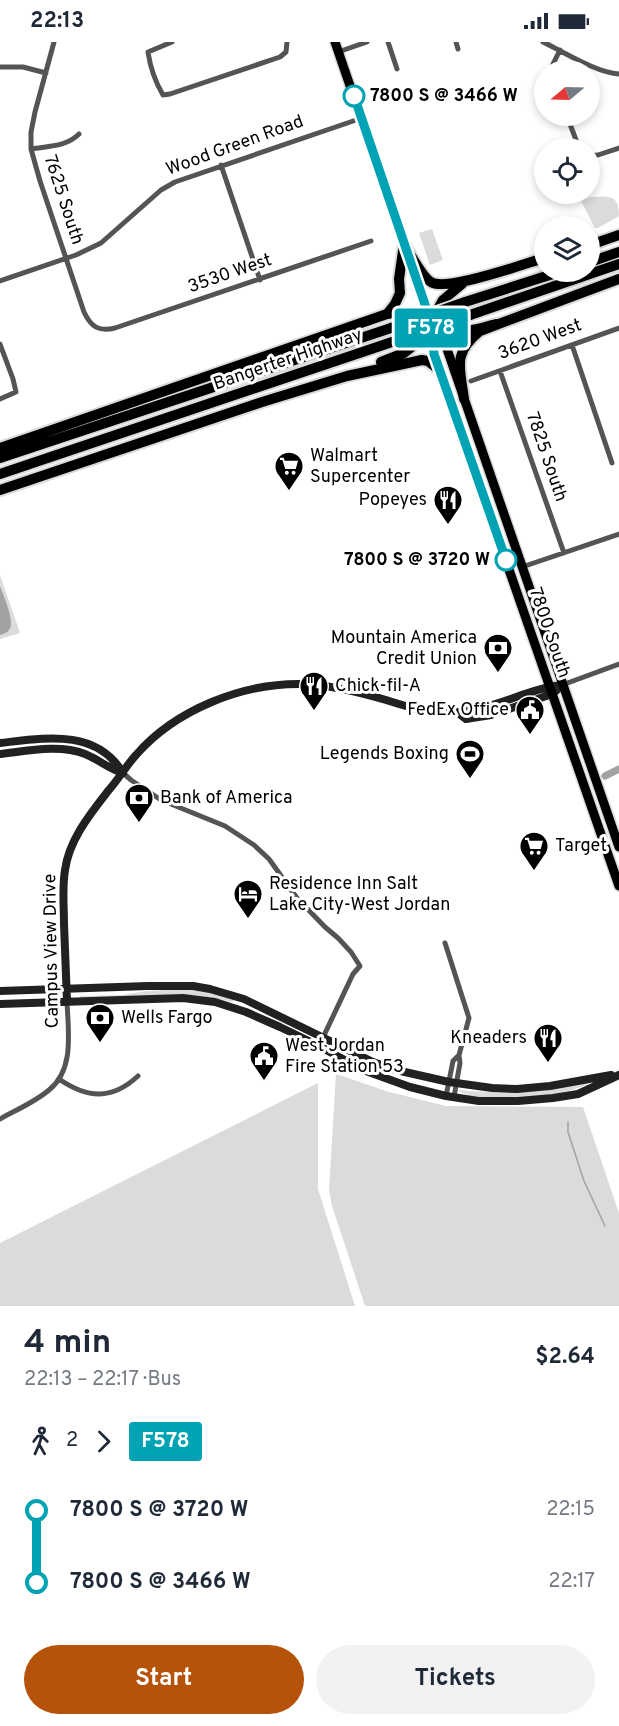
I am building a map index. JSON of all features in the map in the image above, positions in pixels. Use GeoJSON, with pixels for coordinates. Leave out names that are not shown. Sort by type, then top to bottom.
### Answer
{"type":"FeatureCollection","features":[{"type":"Feature","properties":{"kind":"highway"},"geometry":{"type":"LineString","coordinates":[[600,242],[619,235]]}},
{"type":"Feature","properties":{"kind":"highway"},"geometry":{"type":"LineString","coordinates":[[404,244],[429,282],[441,285],[464,282],[534,261]]}},
{"type":"Feature","properties":{"kind":"highway"},"geometry":{"type":"LineString","coordinates":[[387,314],[400,293],[399,279],[404,244]]}},
{"type":"Feature","properties":{"kind":"highway"},"geometry":{"type":"LineString","coordinates":[[600,259],[619,252]]}},
{"type":"Feature","properties":{"kind":"highway","name":"Bangerter Highway"},"geometry":{"type":"LineString","coordinates":[[0,474],[619,264]]}},
{"type":"Feature","properties":{"kind":"highway"},"geometry":{"type":"LineString","coordinates":[[464,399],[459,363],[467,342],[480,331],[619,279]]}},
{"type":"Feature","properties":{"kind":"highway","name":"Bangerter Highway"},"geometry":{"type":"LineString","coordinates":[[0,458],[534,280]]}},
{"type":"Feature","properties":{"kind":"highway"},"geometry":{"type":"LineString","coordinates":[[0,490],[200,422],[347,376],[398,356],[409,350],[423,336],[443,300],[464,282]]}},
{"type":"Feature","properties":{"kind":"highway"},"geometry":{"type":"LineString","coordinates":[[0,448],[387,314],[407,313],[452,330],[463,331],[497,324]]}},
{"type":"Feature","properties":{"kind":"highway"},"geometry":{"type":"LineString","coordinates":[[347,376],[417,360],[428,361],[439,370]]}},
{"type":"Feature","properties":{"kind":"main road","name":"7800 South"},"geometry":{"type":"LineString","coordinates":[[335,42],[431,322],[447,349],[619,847]]}},
{"type":"Feature","properties":{"kind":"main road","name":"7800 South"},"geometry":{"type":"LineString","coordinates":[[431,322],[434,354],[439,370],[619,886]]}},
{"type":"Feature","properties":{"kind":"main road","name":"Campus View Drive"},"geometry":{"type":"LineString","coordinates":[[67,1001],[64,894],[65,870],[70,851],[90,815],[135,756],[161,732],[186,715],[219,699],[265,687],[288,684],[328,686],[350,690],[423,710],[440,712],[457,712],[486,707],[562,685]]}},
{"type":"Feature","properties":{"kind":"main road"},"geometry":{"type":"LineString","coordinates":[[0,743],[50,738],[72,739],[104,752],[117,762],[123,773]]}},
{"type":"Feature","properties":{"kind":"main road"},"geometry":{"type":"LineString","coordinates":[[0,754],[50,749],[72,750],[92,757],[111,770],[123,773]]}},
{"type":"Feature","properties":{"kind":"main road"},"geometry":{"type":"LineString","coordinates":[[584,786],[590,788],[596,796],[605,823],[608,828],[612,827]]}},
{"type":"Feature","properties":{"kind":"main road"},"geometry":{"type":"LineString","coordinates":[[0,992],[148,986],[210,988],[244,999],[374,1062],[396,1070],[452,1083],[517,1089],[550,1086],[619,1074]]}},
{"type":"Feature","properties":{"kind":"main road"},"geometry":{"type":"LineString","coordinates":[[0,1004],[183,998],[205,1000],[246,1012],[319,1046],[363,1070],[410,1087],[479,1101],[518,1101],[578,1094],[619,1074]]}},
{"type":"Feature","properties":{"kind":"street","name":"7625 South"},"geometry":{"type":"LineString","coordinates":[[54,42],[35,112],[32,149],[40,182],[87,319],[99,330]]}},
{"type":"Feature","properties":{"kind":"street"},"geometry":{"type":"LineString","coordinates":[[172,42],[148,52],[163,95],[280,57],[286,52],[286,42]]}},
{"type":"Feature","properties":{"kind":"street"},"geometry":{"type":"LineString","coordinates":[[338,52],[367,42]]}},
{"type":"Feature","properties":{"kind":"street"},"geometry":{"type":"LineString","coordinates":[[387,42],[397,69]]}},
{"type":"Feature","properties":{"kind":"street"},"geometry":{"type":"LineString","coordinates":[[456,42],[458,49]]}},
{"type":"Feature","properties":{"kind":"street"},"geometry":{"type":"LineString","coordinates":[[543,42],[605,72],[619,74]]}},
{"type":"Feature","properties":{"kind":"street"},"geometry":{"type":"LineString","coordinates":[[555,60],[560,50]]}},
{"type":"Feature","properties":{"kind":"street"},"geometry":{"type":"LineString","coordinates":[[0,68],[23,67],[46,73]]}},
{"type":"Feature","properties":{"kind":"street","name":"Wood Green Road"},"geometry":{"type":"LineString","coordinates":[[0,281],[89,250],[118,230],[148,200],[174,182],[362,118]]}},
{"type":"Feature","properties":{"kind":"street"},"geometry":{"type":"LineString","coordinates":[[32,149],[64,144],[79,134]]}},
{"type":"Feature","properties":{"kind":"street"},"geometry":{"type":"LineString","coordinates":[[600,154],[619,148]]}},
{"type":"Feature","properties":{"kind":"street"},"geometry":{"type":"LineString","coordinates":[[221,165],[260,280]]}},
{"type":"Feature","properties":{"kind":"street","name":"3530 West"},"geometry":{"type":"LineString","coordinates":[[99,330],[115,328],[371,242]]}},
{"type":"Feature","properties":{"kind":"street","name":"3620 West"},"geometry":{"type":"LineString","coordinates":[[471,381],[619,328]]}},
{"type":"Feature","properties":{"kind":"street"},"geometry":{"type":"LineString","coordinates":[[0,344],[14,379],[16,392],[0,399]]}},
{"type":"Feature","properties":{"kind":"street"},"geometry":{"type":"LineString","coordinates":[[572,345],[612,463]]}},
{"type":"Feature","properties":{"kind":"street","name":"7825 South"},"geometry":{"type":"LineString","coordinates":[[500,371],[564,553]]}},
{"type":"Feature","properties":{"kind":"street"},"geometry":{"type":"LineString","coordinates":[[522,567],[619,534]]}},
{"type":"Feature","properties":{"kind":"street"},"geometry":{"type":"LineString","coordinates":[[562,685],[619,664]]}},
{"type":"Feature","properties":{"kind":"street"},"geometry":{"type":"LineString","coordinates":[[123,773],[161,800],[219,822],[254,845],[269,859],[297,898],[351,952],[360,966],[353,974],[319,1046]]}},
{"type":"Feature","properties":{"kind":"street"},"geometry":{"type":"LineString","coordinates":[[445,943],[468,1014],[467,1030],[459,1055],[460,1063],[452,1083],[450,1096]]}},
{"type":"Feature","properties":{"kind":"street","name":"Campus View Drive"},"geometry":{"type":"LineString","coordinates":[[59,1079],[68,1056],[67,1001]]}},
{"type":"Feature","properties":{"kind":"street"},"geometry":{"type":"LineString","coordinates":[[0,1119],[43,1095],[59,1079],[80,1091],[101,1094],[120,1090],[138,1076]]}},
{"type":"Feature","properties":{"kind":"shaded area"},"geometry":{"type":"Polygon","coordinates":[[[600,197],[612,198],[619,209],[619,216],[600,227],[600,216],[589,216],[583,204],[600,204],[600,197]]]}},
{"type":"Feature","properties":{"kind":"shaded area"},"geometry":{"type":"Polygon","coordinates":[[[432,229],[443,260],[430,265],[419,233],[432,229]]]}},
{"type":"Feature","properties":{"kind":"shaded area"},"geometry":{"type":"Polygon","coordinates":[[[0,575],[20,633],[0,639],[0,575]]]}},
{"type":"Feature","properties":{"kind":"shaded area"},"geometry":{"type":"Polygon","coordinates":[[[0,586],[11,626],[6,633],[0,635],[0,586]]]}},
{"type":"Feature","properties":{"kind":"shaded area"},"geometry":{"type":"Polygon","coordinates":[[[186,989],[223,995],[234,1001],[189,995],[80,998],[80,996],[186,989]]]}},
{"type":"Feature","properties":{"kind":"shaded area"},"geometry":{"type":"Polygon","coordinates":[[[336,1074],[389,1092],[446,1106],[583,1107],[619,1213],[619,1306],[365,1306],[332,1206],[329,1190],[336,1074]]]}},
{"type":"Feature","properties":{"kind":"shaded area"},"geometry":{"type":"Polygon","coordinates":[[[593,1081],[565,1092],[526,1098],[487,1098],[458,1091],[526,1091],[593,1081]]]}},
{"type":"Feature","properties":{"kind":"shaded area"},"geometry":{"type":"Polygon","coordinates":[[[318,1083],[318,1189],[355,1306],[0,1306],[0,1243],[318,1083]]]}},
{"type":"Feature","properties":{"kind":"waterway"},"geometry":{"type":"LineString","coordinates":[[605,776],[619,769]]}},
{"type":"Feature","properties":{"kind":"waterway"},"geometry":{"type":"LineString","coordinates":[[568,1122],[568,1132],[584,1181],[605,1226]]}},
{"type":"Feature","properties":{"kind":"bus line","name":"F578"},"geometry":{"type":"LineString","coordinates":[[354,96],[431,322],[434,354],[506,560]]}},
{"type":"Feature","properties":{"kind":"place","name":"7800 S @ 3466 W"},"geometry":{"type":"Point","coordinates":[354,96]}},
{"type":"Feature","properties":{"kind":"place","name":"Walmart Supercenter"},"geometry":{"type":"Point","coordinates":[289,492]}},
{"type":"Feature","properties":{"kind":"place","name":"Popeyes"},"geometry":{"type":"Point","coordinates":[448,526]}},
{"type":"Feature","properties":{"kind":"place","name":"7800 S @ 3720 W"},"geometry":{"type":"Point","coordinates":[506,560]}},
{"type":"Feature","properties":{"kind":"place","name":"Mountain America Credit Union"},"geometry":{"type":"Point","coordinates":[498,674]}},
{"type":"Feature","properties":{"kind":"place","name":"Chick-fil-A"},"geometry":{"type":"Point","coordinates":[314,712]}},
{"type":"Feature","properties":{"kind":"place","name":"FedEx Office"},"geometry":{"type":"Point","coordinates":[530,736]}},
{"type":"Feature","properties":{"kind":"place","name":"Legends Boxing"},"geometry":{"type":"Point","coordinates":[470,780]}},
{"type":"Feature","properties":{"kind":"place","name":"Bank of America"},"geometry":{"type":"Point","coordinates":[139,824]}},
{"type":"Feature","properties":{"kind":"place","name":"Target"},"geometry":{"type":"Point","coordinates":[534,872]}},
{"type":"Feature","properties":{"kind":"place","name":"Residence Inn Salt Lake City-West Jordan"},"geometry":{"type":"Point","coordinates":[248,920]}},
{"type":"Feature","properties":{"kind":"place","name":"Wells Fargo"},"geometry":{"type":"Point","coordinates":[100,1044]}},
{"type":"Feature","properties":{"kind":"place","name":"Kneaders"},"geometry":{"type":"Point","coordinates":[548,1064]}},
{"type":"Feature","properties":{"kind":"place","name":"West Jordan Fire Station 53"},"geometry":{"type":"Point","coordinates":[264,1082]}}]}
